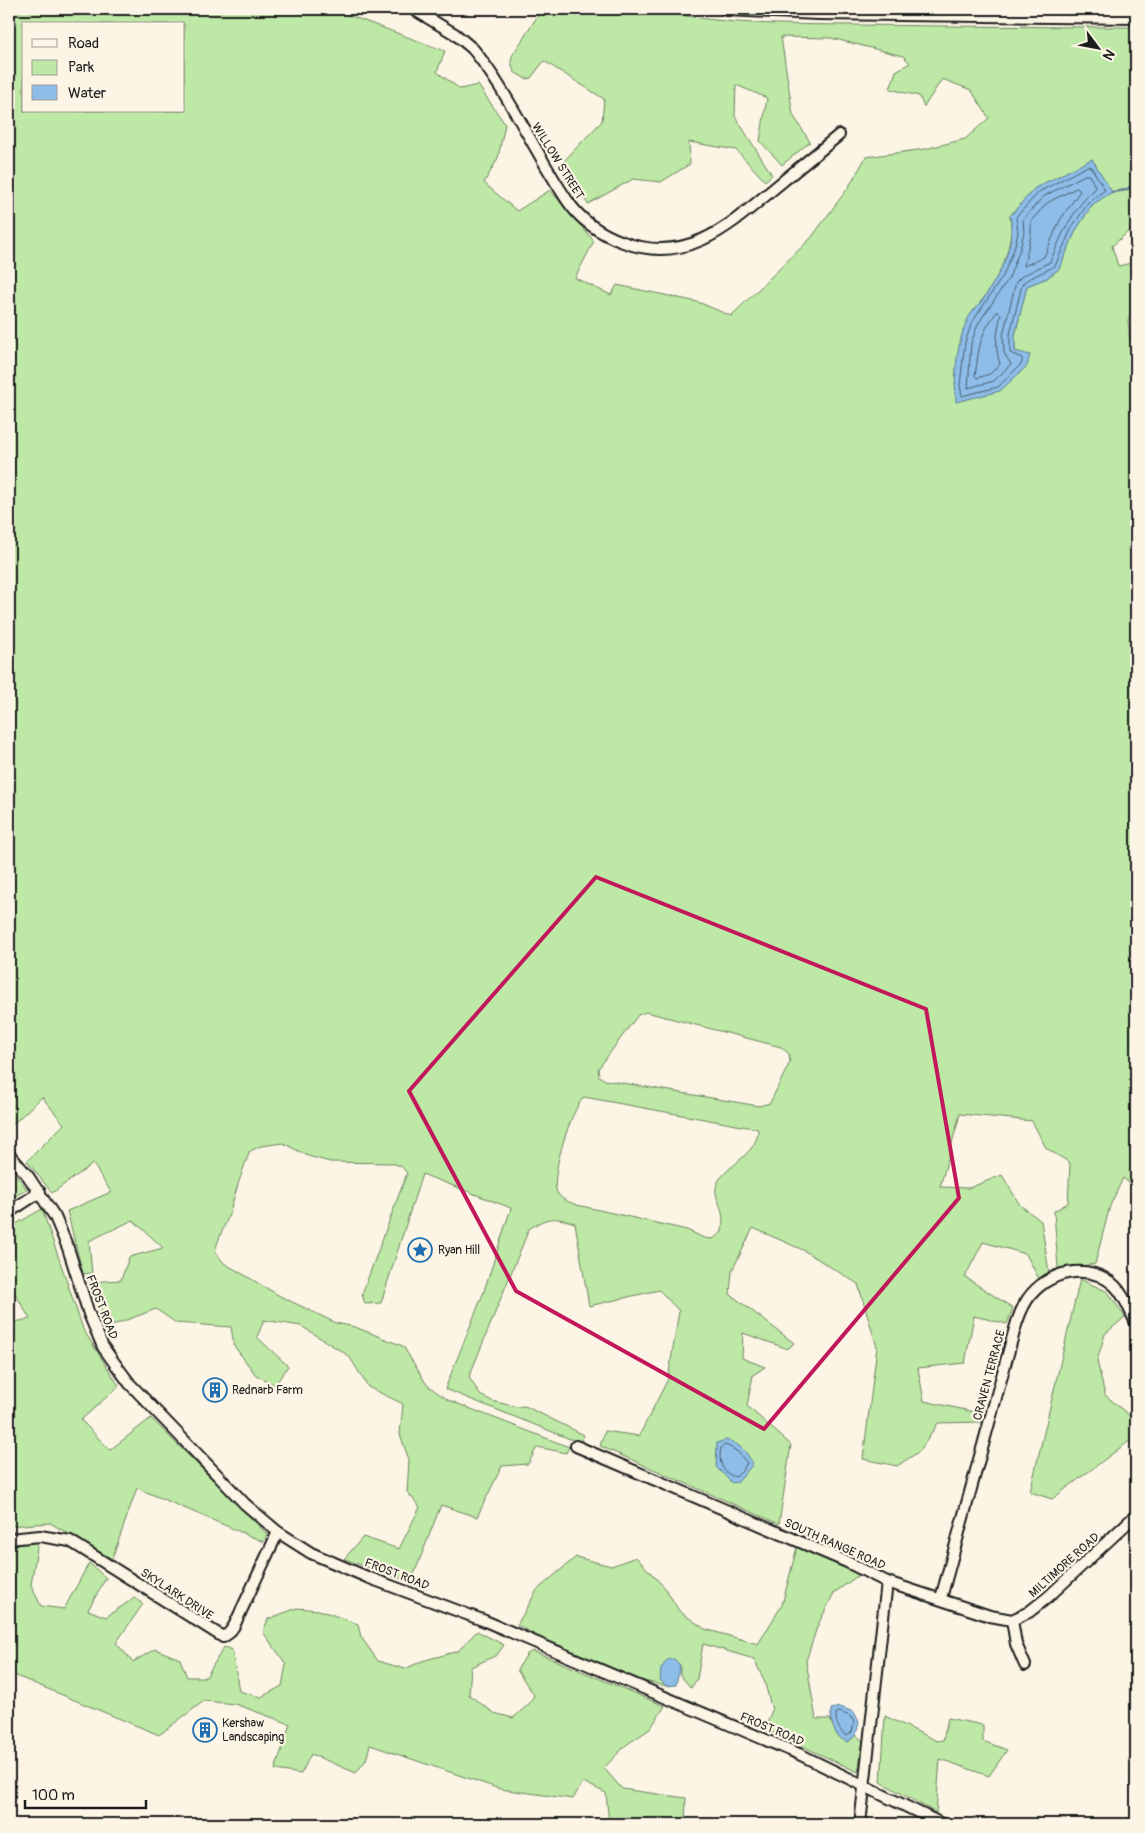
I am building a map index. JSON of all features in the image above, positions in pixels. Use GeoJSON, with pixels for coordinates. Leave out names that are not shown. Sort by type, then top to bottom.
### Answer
{"type":"FeatureCollection","features":[{"type":"Feature","properties":{"kind":"street","name":"WILLOW STREET"},"geometry":{"type":"LineString","coordinates":[[413,9],[455,34],[473,49],[567,201],[594,227],[627,244],[664,249],[688,245],[712,237],[733,223],[838,136]]}},
{"type":"Feature","properties":{"kind":"street"},"geometry":{"type":"LineString","coordinates":[[726,9],[819,13],[1136,17]]}},
{"type":"Feature","properties":{"kind":"street","name":"FROST ROAD"},"geometry":{"type":"LineString","coordinates":[[9,1154],[40,1192],[62,1232],[89,1314],[103,1347],[112,1361],[130,1384],[203,1460],[246,1504],[278,1532],[325,1559],[494,1624],[799,1754],[942,1824]]}},
{"type":"Feature","properties":{"kind":"street"},"geometry":{"type":"LineString","coordinates":[[9,1212],[40,1192]]}},
{"type":"Feature","properties":{"kind":"street","name":"CRAVEN TERRACE"},"geometry":{"type":"LineString","coordinates":[[941,1598],[1014,1332],[1027,1300],[1041,1285],[1055,1276],[1087,1272],[1097,1274],[1121,1293],[1136,1323]]}},
{"type":"Feature","properties":{"kind":"street","name":"SOUTH RANGE ROAD"},"geometry":{"type":"LineString","coordinates":[[576,1446],[847,1562],[887,1582],[866,1787],[860,1824]]}},
{"type":"Feature","properties":{"kind":"street","name":"MILTIMORE ROAD"},"geometry":{"type":"LineString","coordinates":[[1012,1620],[1029,1612],[1048,1597],[1136,1515]]}},
{"type":"Feature","properties":{"kind":"street","name":"SKYLARK DRIVE"},"geometry":{"type":"LineString","coordinates":[[9,1540],[40,1536],[70,1541],[223,1637],[234,1626],[278,1532]]}},
{"type":"Feature","properties":{"kind":"street"},"geometry":{"type":"LineString","coordinates":[[887,1582],[941,1598],[990,1616],[1012,1620],[1016,1644],[1025,1665]]}},
{"type":"Feature","properties":{"kind":"highlighted area"},"geometry":{"type":"Polygon","coordinates":[[[596,877],[926,1009],[959,1198],[764,1429],[516,1291],[409,1091],[596,877]]]}},
{"type":"Feature","properties":{"kind":"green space"},"geometry":{"type":"Polygon","coordinates":[[[9,9],[307,9],[314,13],[335,10],[445,51],[437,72],[460,89],[478,85],[505,124],[498,158],[484,183],[517,211],[550,190],[594,241],[575,278],[611,295],[617,285],[698,302],[731,316],[811,238],[848,188],[866,157],[925,149],[965,139],[989,118],[971,90],[942,79],[924,107],[919,96],[890,89],[896,71],[910,63],[903,56],[831,38],[781,37],[793,115],[810,142],[782,165],[760,141],[767,98],[736,85],[735,116],[772,175],[765,181],[736,150],[689,142],[690,164],[661,182],[633,179],[588,204],[560,165],[602,121],[604,99],[544,61],[531,78],[526,79],[514,72],[511,62],[512,56],[542,9],[656,9],[704,19],[778,24],[1136,27],[1136,225],[1112,246],[1118,266],[1136,262],[1136,302],[1128,321],[1130,339],[1136,339],[1136,362],[1132,384],[1136,385],[1136,590],[1134,591],[1136,605],[1136,1189],[1123,1178],[1110,1206],[1095,1264],[1058,1269],[1054,1211],[1068,1203],[1070,1163],[1046,1148],[1032,1121],[960,1114],[940,1187],[969,1188],[1002,1175],[1020,1205],[1041,1221],[1049,1272],[1039,1279],[1026,1254],[983,1242],[965,1277],[1013,1308],[1007,1324],[974,1316],[965,1363],[918,1368],[924,1401],[984,1414],[982,1422],[938,1423],[920,1451],[897,1466],[863,1459],[877,1347],[858,1284],[803,1250],[753,1228],[732,1271],[730,1294],[794,1343],[788,1349],[743,1333],[742,1358],[765,1367],[753,1375],[747,1406],[791,1445],[779,1524],[600,1446],[605,1431],[639,1436],[668,1379],[679,1311],[659,1290],[589,1306],[575,1223],[551,1219],[529,1229],[469,1377],[480,1395],[492,1401],[517,1407],[525,1406],[584,1435],[580,1443],[445,1389],[483,1294],[511,1208],[422,1174],[381,1303],[365,1304],[362,1294],[407,1173],[401,1166],[391,1163],[330,1162],[308,1156],[283,1143],[261,1146],[250,1151],[216,1247],[215,1252],[224,1263],[280,1296],[336,1323],[355,1327],[403,1346],[427,1385],[448,1400],[569,1447],[566,1453],[537,1447],[528,1464],[502,1466],[477,1517],[441,1505],[411,1582],[344,1559],[363,1537],[399,1549],[420,1507],[407,1492],[409,1460],[400,1434],[403,1404],[368,1387],[349,1356],[301,1326],[264,1320],[257,1337],[288,1366],[275,1385],[256,1375],[234,1346],[231,1327],[176,1323],[156,1309],[108,1327],[89,1282],[121,1280],[129,1257],[163,1248],[133,1220],[89,1241],[92,1273],[83,1274],[67,1211],[111,1192],[93,1164],[52,1193],[27,1161],[64,1124],[42,1097],[9,1128],[9,9]],[[1092,159],[1035,188],[1010,216],[1010,238],[1005,259],[989,290],[970,315],[964,329],[960,344],[955,385],[1020,372],[1027,366],[1015,351],[1015,335],[1027,286],[1047,278],[1059,269],[1076,230],[1092,205],[1101,199],[1098,169],[1092,159]],[[646,1012],[638,1015],[598,1069],[599,1076],[605,1080],[759,1106],[770,1103],[790,1062],[789,1054],[781,1047],[646,1012]],[[584,1097],[568,1127],[560,1155],[556,1189],[561,1198],[577,1205],[687,1230],[704,1238],[713,1239],[722,1232],[723,1218],[716,1193],[717,1184],[724,1174],[754,1145],[758,1129],[584,1097]]]}},
{"type":"Feature","properties":{"kind":"green space"},"geometry":{"type":"Polygon","coordinates":[[[796,9],[1136,9],[1136,10],[817,10],[796,9]]]}},
{"type":"Feature","properties":{"kind":"green space"},"geometry":{"type":"Polygon","coordinates":[[[9,1165],[27,1189],[9,1200],[9,1165]]]}},
{"type":"Feature","properties":{"kind":"green space"},"geometry":{"type":"Polygon","coordinates":[[[42,1209],[83,1329],[119,1386],[81,1420],[110,1450],[151,1418],[267,1534],[264,1542],[137,1488],[112,1559],[50,1523],[9,1526],[9,1323],[30,1319],[9,1283],[9,1228],[42,1209]]]}},
{"type":"Feature","properties":{"kind":"green space"},"geometry":{"type":"Polygon","coordinates":[[[1080,1279],[1108,1292],[1125,1317],[1105,1334],[1097,1361],[1105,1395],[1136,1421],[1132,1439],[1052,1499],[1030,1492],[1080,1279]]]}},
{"type":"Feature","properties":{"kind":"green space"},"geometry":{"type":"Polygon","coordinates":[[[38,1542],[31,1585],[41,1606],[64,1609],[89,1563],[106,1578],[88,1610],[106,1617],[134,1598],[143,1604],[116,1643],[133,1662],[155,1649],[180,1659],[187,1677],[206,1677],[224,1647],[232,1650],[239,1691],[261,1697],[282,1686],[286,1664],[263,1632],[268,1619],[297,1608],[319,1610],[358,1624],[361,1637],[378,1661],[405,1669],[422,1661],[458,1651],[477,1631],[504,1645],[497,1655],[471,1667],[469,1695],[494,1713],[513,1718],[529,1704],[534,1695],[517,1670],[527,1654],[533,1651],[665,1706],[650,1729],[626,1745],[604,1768],[622,1789],[686,1798],[685,1823],[609,1824],[606,1793],[583,1782],[573,1799],[500,1789],[370,1745],[366,1760],[356,1773],[311,1754],[301,1774],[275,1770],[290,1724],[235,1704],[204,1701],[159,1735],[9,1673],[9,1544],[38,1542]]]}},
{"type":"Feature","properties":{"kind":"green space"},"geometry":{"type":"Polygon","coordinates":[[[797,1547],[860,1574],[834,1593],[817,1627],[806,1661],[816,1719],[830,1719],[837,1735],[848,1742],[856,1735],[863,1741],[858,1772],[765,1729],[772,1710],[764,1680],[754,1659],[703,1644],[697,1679],[691,1688],[680,1675],[680,1665],[660,1680],[666,1686],[631,1678],[544,1640],[517,1625],[537,1590],[576,1557],[611,1566],[636,1557],[666,1589],[679,1611],[705,1629],[758,1644],[782,1605],[797,1547]]]}},
{"type":"Feature","properties":{"kind":"green space"},"geometry":{"type":"Polygon","coordinates":[[[885,1716],[937,1741],[943,1740],[948,1718],[983,1725],[983,1741],[1007,1750],[989,1776],[940,1759],[936,1813],[881,1782],[885,1716]]]}},
{"type":"Feature","properties":{"kind":"water"},"geometry":{"type":"Polygon","coordinates":[[[1092,159],[1112,192],[1092,205],[1076,230],[1059,269],[1047,278],[1027,286],[1015,335],[1015,351],[1030,355],[1027,366],[1000,391],[956,402],[955,381],[961,338],[969,316],[984,298],[1001,269],[1011,238],[1010,216],[1035,188],[1092,159]]]}},
{"type":"Feature","properties":{"kind":"water"},"geometry":{"type":"Polygon","coordinates":[[[725,1440],[742,1448],[753,1464],[738,1482],[732,1483],[716,1467],[717,1443],[725,1440]]]}},
{"type":"Feature","properties":{"kind":"water"},"geometry":{"type":"Polygon","coordinates":[[[674,1659],[680,1665],[676,1685],[666,1686],[660,1680],[661,1669],[667,1660],[674,1659]]]}},
{"type":"Feature","properties":{"kind":"water"},"geometry":{"type":"Polygon","coordinates":[[[840,1707],[854,1712],[859,1722],[856,1735],[848,1742],[839,1737],[832,1724],[831,1709],[840,1707]]]}},
{"type":"Feature","properties":{"kind":"waterway"},"geometry":{"type":"LineString","coordinates":[[1112,192],[1126,190],[1136,183]]}},
{"type":"Feature","properties":{"kind":"place","name":"Ryan Hill"},"geometry":{"type":"Point","coordinates":[420,1250]}},
{"type":"Feature","properties":{"kind":"place","name":"Rednarb Farm"},"geometry":{"type":"Point","coordinates":[215,1390]}},
{"type":"Feature","properties":{"kind":"place","name":"Kershaw Landscaping"},"geometry":{"type":"Point","coordinates":[205,1730]}}]}
